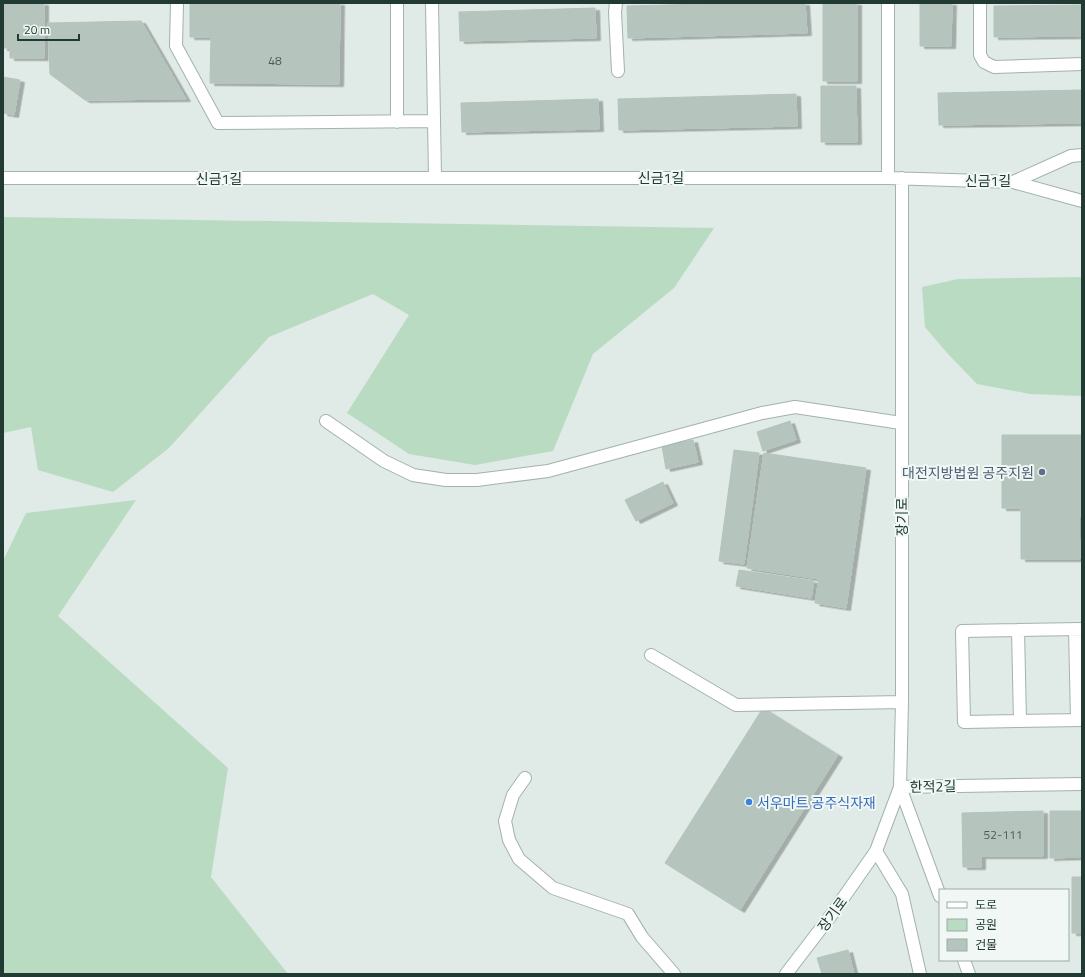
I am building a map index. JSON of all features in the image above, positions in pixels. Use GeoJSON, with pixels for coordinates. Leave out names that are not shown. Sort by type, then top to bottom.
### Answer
{"type":"FeatureCollection","features":[{"type":"Feature","properties":{"kind":"street"},"geometry":{"type":"LineString","coordinates":[[177,3],[176,46],[218,123],[434,121]]}},
{"type":"Feature","properties":{"kind":"street"},"geometry":{"type":"LineString","coordinates":[[397,3],[397,122]]}},
{"type":"Feature","properties":{"kind":"street"},"geometry":{"type":"LineString","coordinates":[[432,3],[434,177]]}},
{"type":"Feature","properties":{"kind":"street"},"geometry":{"type":"LineString","coordinates":[[616,3],[615,12],[618,71]]}},
{"type":"Feature","properties":{"kind":"street"},"geometry":{"type":"LineString","coordinates":[[888,3],[888,178]]}},
{"type":"Feature","properties":{"kind":"street"},"geometry":{"type":"LineString","coordinates":[[980,3],[980,56],[984,62],[994,67],[1082,64]]}},
{"type":"Feature","properties":{"kind":"street","name":"신금1길"},"geometry":{"type":"LineString","coordinates":[[3,178],[902,178],[1013,182],[1071,156],[1082,155]]}},
{"type":"Feature","properties":{"kind":"street","name":"장기로"},"geometry":{"type":"LineString","coordinates":[[786,974],[832,914],[876,852],[900,787],[902,702],[902,178]]}},
{"type":"Feature","properties":{"kind":"street"},"geometry":{"type":"LineString","coordinates":[[1013,182],[1082,201]]}},
{"type":"Feature","properties":{"kind":"street"},"geometry":{"type":"LineString","coordinates":[[326,421],[384,461],[413,475],[446,480],[477,480],[548,471],[762,413],[794,407],[902,423]]}},
{"type":"Feature","properties":{"kind":"street"},"geometry":{"type":"LineString","coordinates":[[1079,629],[1080,720],[964,722],[962,631],[1079,629]]}},
{"type":"Feature","properties":{"kind":"street"},"geometry":{"type":"LineString","coordinates":[[1018,630],[1020,721]]}},
{"type":"Feature","properties":{"kind":"street"},"geometry":{"type":"LineString","coordinates":[[651,655],[736,705],[902,702]]}},
{"type":"Feature","properties":{"kind":"street"},"geometry":{"type":"LineString","coordinates":[[525,778],[513,794],[505,821],[508,840],[519,859],[554,888],[628,914],[642,936],[674,974]]}},
{"type":"Feature","properties":{"kind":"street","name":"한적2길"},"geometry":{"type":"LineString","coordinates":[[939,893],[900,787],[1082,784]]}},
{"type":"Feature","properties":{"kind":"street"},"geometry":{"type":"LineString","coordinates":[[876,852],[902,894],[920,974]]}},
{"type":"Feature","properties":{"kind":"street"},"geometry":{"type":"LineString","coordinates":[[964,961],[969,974]]}},
{"type":"Feature","properties":{"kind":"green space"},"geometry":{"type":"Polygon","coordinates":[[[3,217],[714,228],[674,288],[593,354],[553,451],[475,465],[409,454],[347,413],[409,315],[373,294],[269,337],[169,448],[113,492],[38,470],[31,427],[3,433],[3,217]]]}},
{"type":"Feature","properties":{"kind":"green space"},"geometry":{"type":"Polygon","coordinates":[[[1082,277],[1082,396],[1030,394],[977,384],[948,354],[925,327],[922,287],[958,279],[1082,277]]]}},
{"type":"Feature","properties":{"kind":"green space"},"geometry":{"type":"Polygon","coordinates":[[[136,500],[58,616],[228,768],[211,877],[288,974],[3,974],[3,561],[26,513],[136,500]]]}},
{"type":"Feature","properties":{"kind":"building"},"geometry":{"type":"Polygon","coordinates":[[[3,3],[44,3],[44,58],[10,58],[10,48],[3,48],[3,3]]]}},
{"type":"Feature","properties":{"kind":"building"},"geometry":{"type":"Polygon","coordinates":[[[190,3],[340,3],[339,84],[210,83],[211,37],[190,37],[190,3]]]}},
{"type":"Feature","properties":{"kind":"building"},"geometry":{"type":"Polygon","coordinates":[[[805,3],[807,33],[628,38],[627,6],[805,3]]]}},
{"type":"Feature","properties":{"kind":"building"},"geometry":{"type":"Polygon","coordinates":[[[823,3],[857,3],[857,81],[823,81],[823,3]]]}},
{"type":"Feature","properties":{"kind":"building"},"geometry":{"type":"Polygon","coordinates":[[[920,3],[952,3],[951,46],[920,46],[920,3]]]}},
{"type":"Feature","properties":{"kind":"building"},"geometry":{"type":"Polygon","coordinates":[[[1082,5],[1082,36],[994,37],[994,6],[1082,5]]]}},
{"type":"Feature","properties":{"kind":"building"},"geometry":{"type":"Polygon","coordinates":[[[595,8],[596,38],[460,41],[459,12],[595,8]]]}},
{"type":"Feature","properties":{"kind":"building"},"geometry":{"type":"Polygon","coordinates":[[[141,21],[186,99],[85,100],[50,74],[48,23],[141,21]]]}},
{"type":"Feature","properties":{"kind":"building"},"geometry":{"type":"Polygon","coordinates":[[[3,77],[20,80],[14,115],[3,113],[3,77]]]}},
{"type":"Feature","properties":{"kind":"building"},"geometry":{"type":"Polygon","coordinates":[[[821,86],[856,86],[857,142],[821,142],[821,86]]]}},
{"type":"Feature","properties":{"kind":"building"},"geometry":{"type":"Polygon","coordinates":[[[1082,90],[1082,123],[939,125],[938,93],[1082,90]]]}},
{"type":"Feature","properties":{"kind":"building"},"geometry":{"type":"Polygon","coordinates":[[[796,94],[797,126],[619,130],[618,99],[796,94]]]}},
{"type":"Feature","properties":{"kind":"building"},"geometry":{"type":"Polygon","coordinates":[[[598,99],[599,129],[462,132],[461,103],[598,99]]]}},
{"type":"Feature","properties":{"kind":"building"},"geometry":{"type":"Polygon","coordinates":[[[790,421],[796,440],[763,451],[757,432],[790,421]]]}},
{"type":"Feature","properties":{"kind":"building","name":"대전지방법원 공주지원"},"geometry":{"type":"Polygon","coordinates":[[[1002,435],[1082,435],[1082,516],[1079,516],[1080,559],[1021,559],[1021,508],[1002,508],[1002,435]]]}},
{"type":"Feature","properties":{"kind":"building"},"geometry":{"type":"Polygon","coordinates":[[[693,440],[698,462],[666,469],[662,446],[693,440]]]}},
{"type":"Feature","properties":{"kind":"building"},"geometry":{"type":"Polygon","coordinates":[[[734,450],[759,453],[744,564],[719,561],[734,450]]]}},
{"type":"Feature","properties":{"kind":"building"},"geometry":{"type":"Polygon","coordinates":[[[764,453],[866,468],[846,608],[815,603],[819,579],[747,568],[764,453]]]}},
{"type":"Feature","properties":{"kind":"building"},"geometry":{"type":"Polygon","coordinates":[[[663,482],[673,503],[636,521],[625,500],[663,482]]]}},
{"type":"Feature","properties":{"kind":"building"},"geometry":{"type":"Polygon","coordinates":[[[739,570],[814,581],[811,598],[736,586],[739,570]]]}},
{"type":"Feature","properties":{"kind":"building"},"geometry":{"type":"Polygon","coordinates":[[[763,708],[838,755],[740,910],[665,863],[763,708]]]}},
{"type":"Feature","properties":{"kind":"building"},"geometry":{"type":"Polygon","coordinates":[[[1043,811],[1043,856],[981,856],[981,867],[963,867],[962,813],[1043,811]]]}},
{"type":"Feature","properties":{"kind":"building"},"geometry":{"type":"Polygon","coordinates":[[[1050,811],[1082,811],[1082,857],[1050,858],[1050,811]]]}},
{"type":"Feature","properties":{"kind":"building"},"geometry":{"type":"Polygon","coordinates":[[[1072,877],[1082,877],[1082,933],[1072,933],[1072,877]]]}},
{"type":"Feature","properties":{"kind":"building"},"geometry":{"type":"Polygon","coordinates":[[[848,950],[854,974],[822,974],[817,958],[848,950]]]}},
{"type":"Feature","properties":{"kind":"place","name":"대전지방법원 공주지원"},"geometry":{"type":"Point","coordinates":[1042,472]}},
{"type":"Feature","properties":{"kind":"place","name":"서우마트 공주식자재"},"geometry":{"type":"Point","coordinates":[749,802]}}]}
